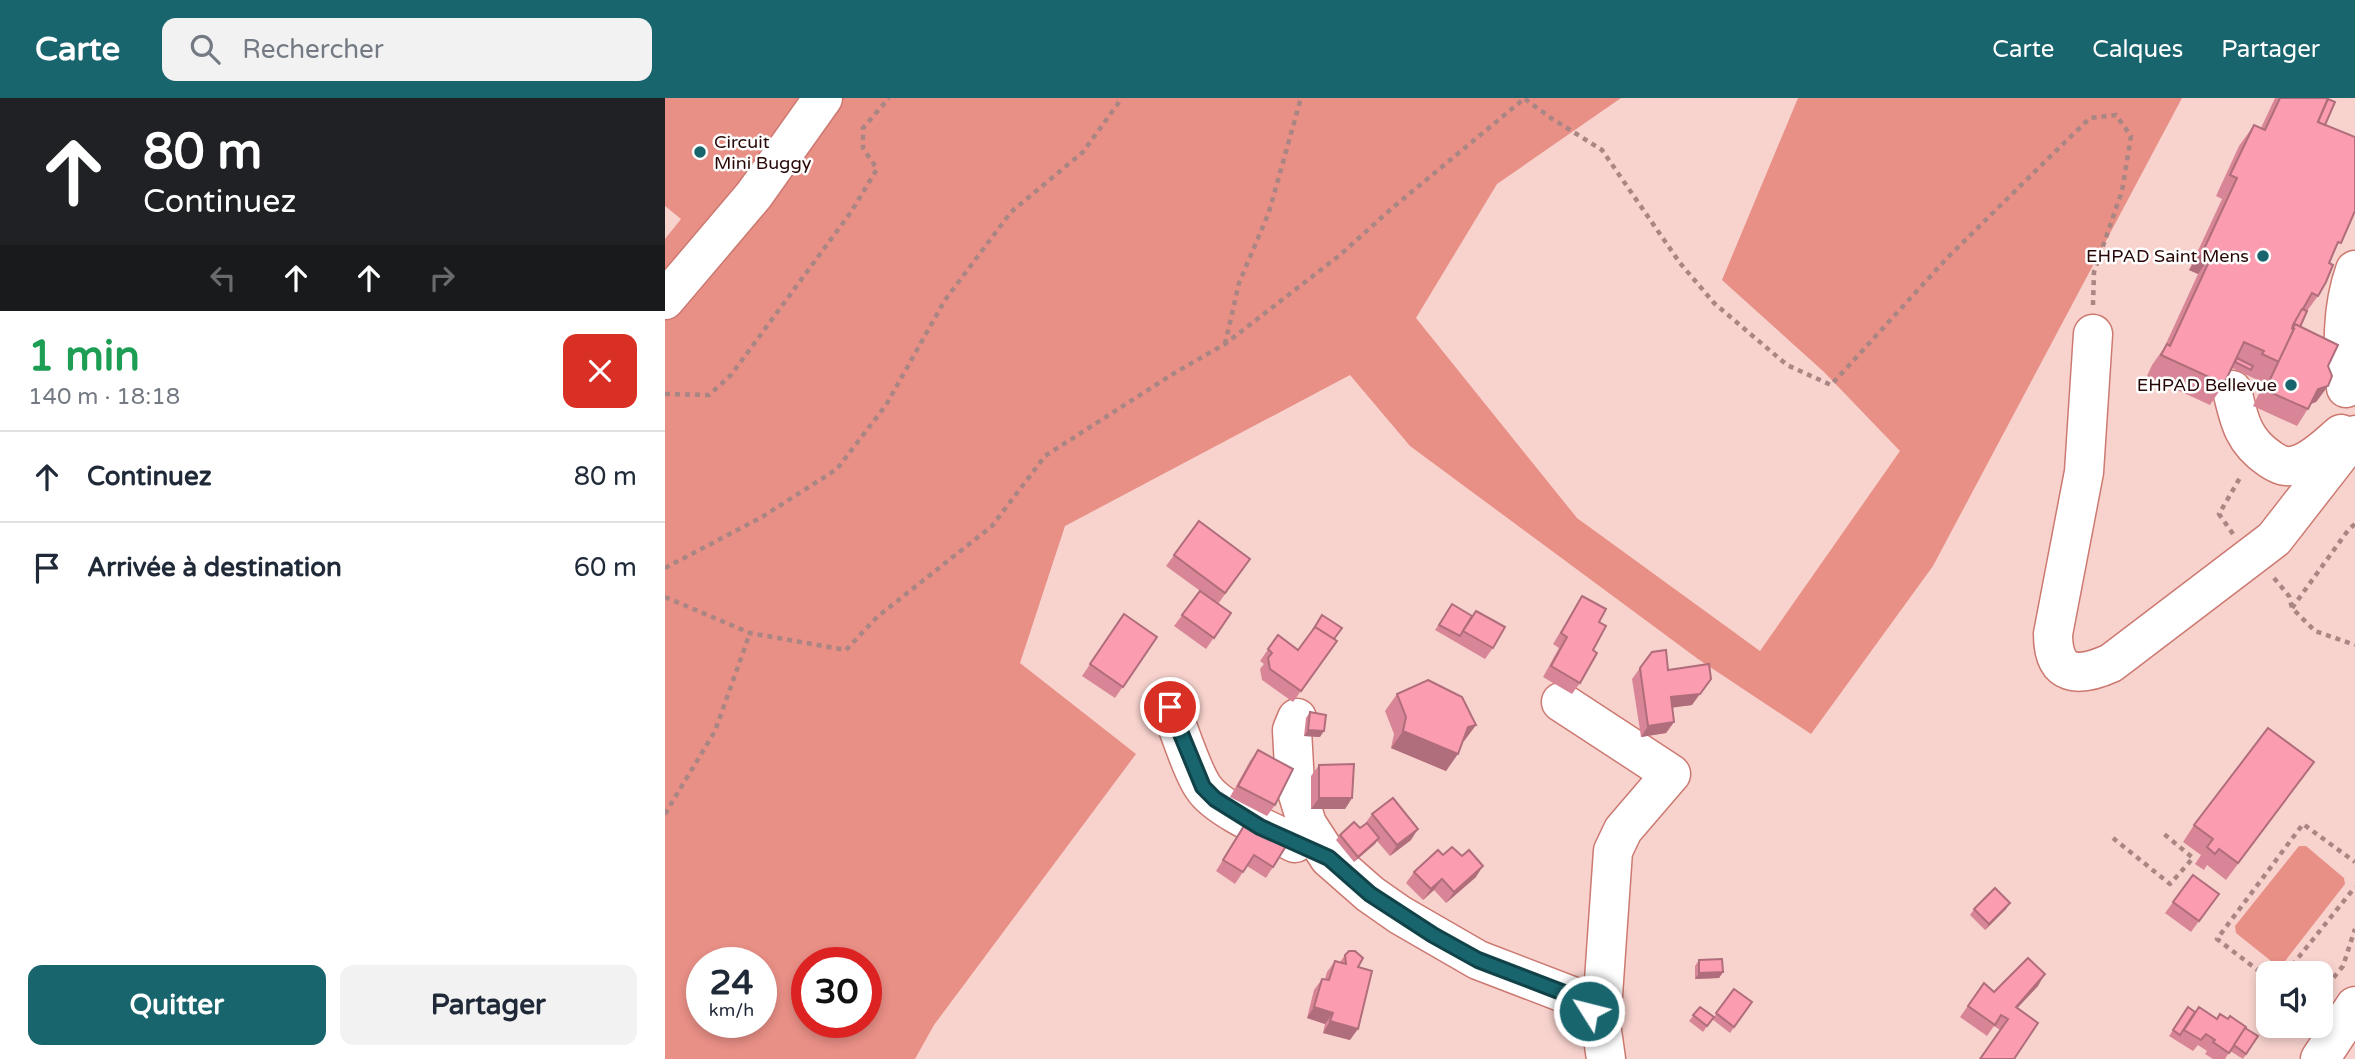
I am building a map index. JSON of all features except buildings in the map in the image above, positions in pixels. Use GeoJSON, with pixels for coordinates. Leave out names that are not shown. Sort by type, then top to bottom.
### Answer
{"type":"FeatureCollection","features":[{"type":"Feature","properties":{"kind":"street"},"geometry":{"type":"LineString","coordinates":[[665,300],[754,195],[823,98]]}},
{"type":"Feature","properties":{"kind":"street"},"geometry":{"type":"LineString","coordinates":[[2352,431],[2332,423],[2326,410],[2336,391],[2350,389],[2342,336],[2347,295],[2355,270]]}},
{"type":"Feature","properties":{"kind":"street"},"geometry":{"type":"LineString","coordinates":[[2093,334],[2084,472],[2053,634],[2053,648],[2062,665],[2070,671],[2081,674],[2111,663],[2274,539],[2352,431]]}},
{"type":"Feature","properties":{"kind":"street"},"geometry":{"type":"LineString","coordinates":[[2232,390],[2240,422],[2251,444],[2277,464],[2297,465],[2352,431]]}},
{"type":"Feature","properties":{"kind":"street"},"geometry":{"type":"LineString","coordinates":[[1561,702],[1671,774],[1623,830],[1613,851],[1603,1042]]}},
{"type":"Feature","properties":{"kind":"street"},"geometry":{"type":"LineString","coordinates":[[1170,707],[1203,787],[1215,799],[1260,827],[1329,858]]}},
{"type":"Feature","properties":{"kind":"street"},"geometry":{"type":"LineString","coordinates":[[1297,718],[1292,730],[1295,785],[1307,824],[1329,858],[1370,894],[1400,915],[1478,960],[1577,998],[1603,1042]]}},
{"type":"Feature","properties":{"kind":"street"},"geometry":{"type":"LineString","coordinates":[[2320,1059],[2355,1006]]}},
{"type":"Feature","properties":{"kind":"path"},"geometry":{"type":"LineString","coordinates":[[665,394],[709,395],[731,375],[851,212],[877,169],[863,148],[863,128],[889,98]]}},
{"type":"Feature","properties":{"kind":"path"},"geometry":{"type":"LineString","coordinates":[[665,568],[762,517],[837,469],[886,405],[945,300],[1011,212],[1083,152],[1122,98]]}},
{"type":"Feature","properties":{"kind":"path"},"geometry":{"type":"LineString","coordinates":[[1225,344],[1239,283],[1269,212],[1301,98]]}},
{"type":"Feature","properties":{"kind":"path"},"geometry":{"type":"LineString","coordinates":[[665,597],[750,633],[846,650],[877,617],[992,526],[1045,456],[1176,372],[1225,344],[1340,255],[1525,98],[1602,150],[1680,263],[1714,303],[1787,365],[1831,385],[1948,257],[2064,143],[2091,118],[2116,115],[2131,136],[2122,191],[2094,272],[2093,334]]}},
{"type":"Feature","properties":{"kind":"path"},"geometry":{"type":"LineString","coordinates":[[2251,444],[2240,481],[2219,514],[2227,529],[2255,554],[2289,596],[2292,608],[2315,631],[2355,645]]}},
{"type":"Feature","properties":{"kind":"path"},"geometry":{"type":"LineString","coordinates":[[2292,608],[2355,524]]}},
{"type":"Feature","properties":{"kind":"path"},"geometry":{"type":"LineString","coordinates":[[665,814],[715,731],[750,633]]}},
{"type":"Feature","properties":{"kind":"path"},"geometry":{"type":"LineString","coordinates":[[2256,969],[2217,939],[2303,824],[2355,862]]}},
{"type":"Feature","properties":{"kind":"path"},"geometry":{"type":"LineString","coordinates":[[2113,838],[2170,884],[2193,858],[2164,834]]}},
{"type":"Feature","properties":{"kind":"path"},"geometry":{"type":"LineString","coordinates":[[2296,961],[2355,887]]}},
{"type":"Feature","properties":{"kind":"path"},"geometry":{"type":"LineString","coordinates":[[2333,978],[2343,966],[2355,929]]}},
{"type":"Feature","properties":{"kind":"shaded area"},"geometry":{"type":"Polygon","coordinates":[[[665,98],[1621,98],[1497,184],[1416,318],[1577,518],[1760,651],[1900,451],[1824,372],[1722,280],[1798,98],[2182,98],[1933,566],[1811,734],[1698,659],[1410,446],[1350,375],[1065,526],[1020,663],[1136,754],[934,1025],[915,1059],[665,1059],[665,239],[681,219],[665,206],[665,98]]]}},
{"type":"Feature","properties":{"kind":"shaded area"},"geometry":{"type":"Polygon","coordinates":[[[2299,846],[2306,846],[2344,878],[2345,884],[2285,961],[2271,961],[2236,933],[2235,926],[2299,846]]]}},
{"type":"Feature","properties":{"kind":"place","name":"Circuit Mini Buggy"},"geometry":{"type":"Point","coordinates":[700,152]}},
{"type":"Feature","properties":{"kind":"place","name":"EHPAD Saint Mens"},"geometry":{"type":"Point","coordinates":[2263,256]}},
{"type":"Feature","properties":{"kind":"place","name":"EHPAD Bellevue"},"geometry":{"type":"Point","coordinates":[2291,385]}},
{"type":"Feature","properties":{"kind":"route"},"geometry":{"type":"LineString","coordinates":[[1170,707],[1203,787],[1215,799],[1260,827],[1329,858],[1370,894],[1433,935],[1478,960],[1577,998],[1589,1011]]}}]}
